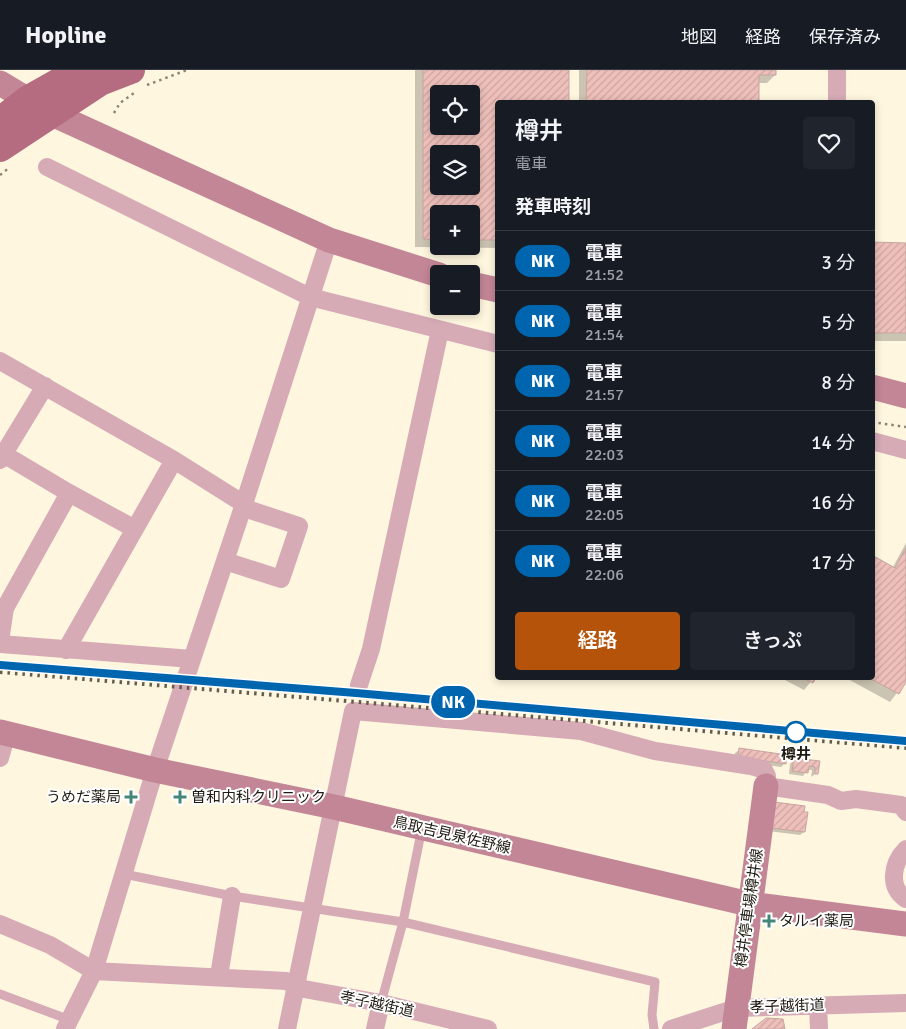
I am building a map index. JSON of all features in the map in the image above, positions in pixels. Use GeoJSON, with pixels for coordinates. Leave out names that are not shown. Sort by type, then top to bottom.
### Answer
{"type":"FeatureCollection","features":[{"type":"Feature","properties":{"kind":"main road"},"geometry":{"type":"LineString","coordinates":[[0,121],[26,100],[80,70]]}},
{"type":"Feature","properties":{"kind":"main road"},"geometry":{"type":"LineString","coordinates":[[0,148],[50,113],[100,82],[136,83]]}},
{"type":"Feature","properties":{"kind":"main road"},"geometry":{"type":"LineString","coordinates":[[0,83],[50,113],[329,240],[430,272]]}},
{"type":"Feature","properties":{"kind":"main road"},"geometry":{"type":"LineString","coordinates":[[480,286],[495,289]]}},
{"type":"Feature","properties":{"kind":"main road"},"geometry":{"type":"LineString","coordinates":[[875,388],[906,396]]}},
{"type":"Feature","properties":{"kind":"main road","name":"鳥取吉見泉佐野線"},"geometry":{"type":"LineString","coordinates":[[4,733],[155,770],[334,807],[750,904],[906,924]]}},
{"type":"Feature","properties":{"kind":"main road","name":"樽井停車場樽井線"},"geometry":{"type":"LineString","coordinates":[[735,1019],[766,786]]}},
{"type":"Feature","properties":{"kind":"street"},"geometry":{"type":"LineString","coordinates":[[837,70],[837,100]]}},
{"type":"Feature","properties":{"kind":"street"},"geometry":{"type":"LineString","coordinates":[[47,167],[310,297],[495,343]]}},
{"type":"Feature","properties":{"kind":"street"},"geometry":{"type":"LineString","coordinates":[[67,1024],[94,971],[155,770],[244,504],[329,240]]}},
{"type":"Feature","properties":{"kind":"street"},"geometry":{"type":"LineString","coordinates":[[358,685],[371,649],[440,330]]}},
{"type":"Feature","properties":{"kind":"street"},"geometry":{"type":"LineString","coordinates":[[0,361],[174,460],[244,504],[250,510],[298,526],[282,579],[225,561]]}},
{"type":"Feature","properties":{"kind":"street"},"geometry":{"type":"LineString","coordinates":[[45,386],[1,455],[135,529]]}},
{"type":"Feature","properties":{"kind":"street"},"geometry":{"type":"LineString","coordinates":[[875,443],[906,450]]}},
{"type":"Feature","properties":{"kind":"street"},"geometry":{"type":"LineString","coordinates":[[66,650],[174,460]]}},
{"type":"Feature","properties":{"kind":"street"},"geometry":{"type":"LineString","coordinates":[[69,493],[5,608],[0,643],[192,659]]}},
{"type":"Feature","properties":{"kind":"street"},"geometry":{"type":"LineString","coordinates":[[287,1029],[353,711],[581,731],[655,750],[760,769],[767,776],[766,786],[828,795],[841,801],[856,799],[901,805],[906,812]]}},
{"type":"Feature","properties":{"kind":"street"},"geometry":{"type":"LineString","coordinates":[[0,758],[4,733]]}},
{"type":"Feature","properties":{"kind":"street"},"geometry":{"type":"LineString","coordinates":[[906,849],[896,861],[894,884],[899,894],[906,899]]}},
{"type":"Feature","properties":{"kind":"street"},"geometry":{"type":"LineString","coordinates":[[218,976],[232,896]]}},
{"type":"Feature","properties":{"kind":"street"},"geometry":{"type":"LineString","coordinates":[[0,924],[50,945],[94,971]]}},
{"type":"Feature","properties":{"kind":"street","name":"孝子越街道"},"geometry":{"type":"LineString","coordinates":[[94,971],[286,981],[304,989],[381,1003],[488,1029]]}},
{"type":"Feature","properties":{"kind":"street"},"geometry":{"type":"LineString","coordinates":[[375,1029],[381,1003]]}},
{"type":"Feature","properties":{"kind":"street","name":"孝子越街道"},"geometry":{"type":"LineString","coordinates":[[671,1029],[818,1005],[906,1003]]}},
{"type":"Feature","properties":{"kind":"street"},"geometry":{"type":"LineString","coordinates":[[818,1005],[819,1029]]}},
{"type":"Feature","properties":{"kind":"lane"},"geometry":{"type":"LineString","coordinates":[[381,1003],[403,922],[422,828]]}},
{"type":"Feature","properties":{"kind":"lane"},"geometry":{"type":"LineString","coordinates":[[124,874],[232,896],[403,922],[656,982],[652,1015],[654,1029]]}},
{"type":"Feature","properties":{"kind":"lane"},"geometry":{"type":"LineString","coordinates":[[0,994],[67,1024]]}},
{"type":"Feature","properties":{"kind":"path"},"geometry":{"type":"LineString","coordinates":[[114,113],[136,83],[187,70]]}},
{"type":"Feature","properties":{"kind":"path"},"geometry":{"type":"LineString","coordinates":[[875,422],[906,426]]}},
{"type":"Feature","properties":{"kind":"building"},"geometry":{"type":"Polygon","coordinates":[[[423,70],[569,70],[569,100],[495,100],[495,240],[480,240],[480,205],[430,205],[430,239],[423,239],[423,70]]]}},
{"type":"Feature","properties":{"kind":"building"},"geometry":{"type":"Polygon","coordinates":[[[587,70],[776,70],[776,75],[759,75],[759,100],[586,100],[587,70]]]}},
{"type":"Feature","properties":{"kind":"building"},"geometry":{"type":"Polygon","coordinates":[[[875,242],[906,243],[906,333],[875,333],[875,242]]]}},
{"type":"Feature","properties":{"kind":"building"},"geometry":{"type":"Polygon","coordinates":[[[906,548],[906,682],[899,694],[873,680],[875,680],[875,557],[895,568],[906,548]]]}},
{"type":"Feature","properties":{"kind":"building"},"geometry":{"type":"Polygon","coordinates":[[[739,748],[787,755],[786,764],[738,757],[739,748]]]}},
{"type":"Feature","properties":{"kind":"building"},"geometry":{"type":"Polygon","coordinates":[[[794,758],[820,761],[818,774],[815,774],[815,767],[809,766],[808,773],[792,771],[794,758]]]}},
{"type":"Feature","properties":{"kind":"building"},"geometry":{"type":"Polygon","coordinates":[[[774,802],[805,806],[804,812],[808,812],[805,832],[771,828],[774,802]]]}},
{"type":"Feature","properties":{"kind":"building"},"geometry":{"type":"Polygon","coordinates":[[[766,1018],[783,1019],[785,1029],[752,1029],[766,1018]]]}},
{"type":"Feature","properties":{"kind":"railway"},"geometry":{"type":"LineString","coordinates":[[0,672],[906,748]]}},
{"type":"Feature","properties":{"kind":"railway"},"geometry":{"type":"LineString","coordinates":[[232,683],[459,702]]}},
{"type":"Feature","properties":{"kind":"train","name":"NK"},"geometry":{"type":"LineString","coordinates":[[0,665],[356,693],[906,741]]}},
{"type":"Feature","properties":{"kind":"place","name":"樽井"},"geometry":{"type":"Point","coordinates":[796,732]}},
{"type":"Feature","properties":{"kind":"place","name":"うめだ薬局"},"geometry":{"type":"Point","coordinates":[131,797]}},
{"type":"Feature","properties":{"kind":"place","name":"曽和内科クリニック"},"geometry":{"type":"Point","coordinates":[180,797]}},
{"type":"Feature","properties":{"kind":"place","name":"タルイ薬局"},"geometry":{"type":"Point","coordinates":[769,921]}}]}
